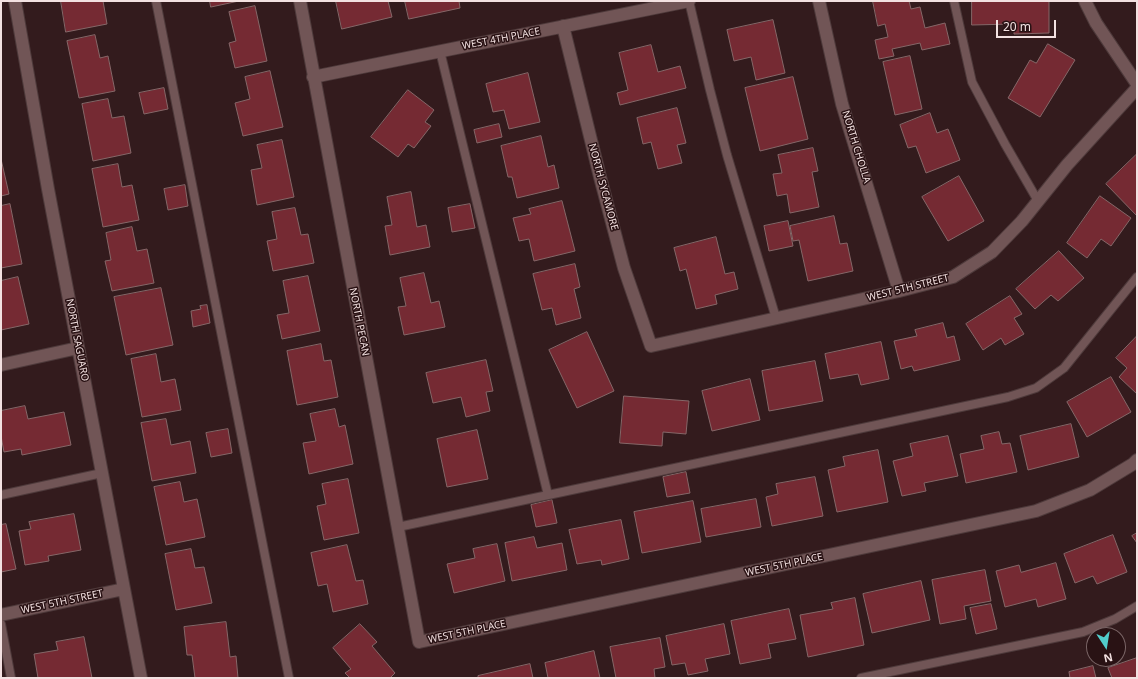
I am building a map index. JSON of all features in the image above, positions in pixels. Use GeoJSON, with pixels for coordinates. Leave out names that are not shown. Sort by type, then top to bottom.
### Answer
{"type":"FeatureCollection","features":[{"type":"Feature","properties":{"kind":"street","name":"NORTH SAGUARO"},"geometry":{"type":"LineString","coordinates":[[15,1],[78,348],[141,678]]}},
{"type":"Feature","properties":{"kind":"street","name":"NORTH PECAN"},"geometry":{"type":"LineString","coordinates":[[300,1],[419,642]]}},
{"type":"Feature","properties":{"kind":"street","name":"WEST 4TH PLACE"},"geometry":{"type":"LineString","coordinates":[[313,77],[689,1]]}},
{"type":"Feature","properties":{"kind":"street","name":"NORTH CHOLLA"},"geometry":{"type":"LineString","coordinates":[[818,1],[842,104],[899,291]]}},
{"type":"Feature","properties":{"kind":"street"},"geometry":{"type":"LineString","coordinates":[[1085,1],[1096,23],[1137,84]]}},
{"type":"Feature","properties":{"kind":"street","name":"NORTH SYCAMORE"},"geometry":{"type":"LineString","coordinates":[[563,26],[624,268],[650,346]]}},
{"type":"Feature","properties":{"kind":"street","name":"WEST 5TH STREET"},"geometry":{"type":"LineString","coordinates":[[650,346],[899,291],[953,277],[992,252],[1022,221],[1067,165],[1137,88]]}},
{"type":"Feature","properties":{"kind":"street"},"geometry":{"type":"LineString","coordinates":[[1,365],[78,348]]}},
{"type":"Feature","properties":{"kind":"street","name":"WEST 5TH PLACE"},"geometry":{"type":"LineString","coordinates":[[419,642],[1036,511],[1090,490],[1133,464],[1137,460]]}},
{"type":"Feature","properties":{"kind":"street","name":"WEST 5TH STREET"},"geometry":{"type":"LineString","coordinates":[[1,615],[124,589]]}},
{"type":"Feature","properties":{"kind":"lane"},"geometry":{"type":"LineString","coordinates":[[156,1],[288,678]]}},
{"type":"Feature","properties":{"kind":"lane"},"geometry":{"type":"LineString","coordinates":[[689,1],[727,155],[776,318]]}},
{"type":"Feature","properties":{"kind":"lane"},"geometry":{"type":"LineString","coordinates":[[954,1],[972,82],[1005,144],[1038,201]]}},
{"type":"Feature","properties":{"kind":"lane"},"geometry":{"type":"LineString","coordinates":[[440,51],[548,495]]}},
{"type":"Feature","properties":{"kind":"lane"},"geometry":{"type":"LineString","coordinates":[[398,527],[1008,397],[1036,388],[1064,368],[1137,277]]}},
{"type":"Feature","properties":{"kind":"lane"},"geometry":{"type":"LineString","coordinates":[[1,494],[102,473]]}},
{"type":"Feature","properties":{"kind":"lane"},"geometry":{"type":"LineString","coordinates":[[861,678],[1083,632],[1115,619],[1137,606]]}},
{"type":"Feature","properties":{"kind":"lane"},"geometry":{"type":"LineString","coordinates":[[1,624],[11,678]]}},
{"type":"Feature","properties":{"kind":"building"},"geometry":{"type":"Polygon","coordinates":[[[61,1],[103,1],[107,24],[66,32],[61,1]]]}},
{"type":"Feature","properties":{"kind":"building"},"geometry":{"type":"Polygon","coordinates":[[[210,1],[239,1],[211,7],[210,1]]]}},
{"type":"Feature","properties":{"kind":"building"},"geometry":{"type":"Polygon","coordinates":[[[336,1],[388,1],[392,17],[342,29],[336,1]]]}},
{"type":"Feature","properties":{"kind":"building"},"geometry":{"type":"Polygon","coordinates":[[[405,1],[459,1],[460,8],[409,19],[405,1]]]}},
{"type":"Feature","properties":{"kind":"building"},"geometry":{"type":"Polygon","coordinates":[[[873,1],[909,1],[911,9],[920,7],[925,28],[945,23],[950,44],[922,50],[920,43],[892,49],[894,56],[879,59],[875,40],[888,37],[885,24],[878,26],[873,1]]]}},
{"type":"Feature","properties":{"kind":"building"},"geometry":{"type":"Polygon","coordinates":[[[972,1],[1049,1],[1049,33],[1014,34],[1014,24],[972,25],[972,1]]]}},
{"type":"Feature","properties":{"kind":"building"},"geometry":{"type":"Polygon","coordinates":[[[255,6],[267,61],[235,68],[229,43],[236,41],[229,12],[255,6]]]}},
{"type":"Feature","properties":{"kind":"building"},"geometry":{"type":"Polygon","coordinates":[[[773,20],[785,73],[756,80],[751,57],[734,61],[727,30],[773,20]]]}},
{"type":"Feature","properties":{"kind":"building"},"geometry":{"type":"Polygon","coordinates":[[[95,35],[100,58],[108,56],[115,91],[79,98],[67,41],[95,35]]]}},
{"type":"Feature","properties":{"kind":"building"},"geometry":{"type":"Polygon","coordinates":[[[1048,44],[1075,60],[1040,117],[1008,98],[1030,60],[1036,63],[1048,44]]]}},
{"type":"Feature","properties":{"kind":"building"},"geometry":{"type":"Polygon","coordinates":[[[651,45],[658,72],[680,66],[686,88],[620,105],[617,93],[628,90],[619,53],[651,45]]]}},
{"type":"Feature","properties":{"kind":"building"},"geometry":{"type":"Polygon","coordinates":[[[910,56],[922,109],[895,115],[883,62],[910,56]]]}},
{"type":"Feature","properties":{"kind":"building"},"geometry":{"type":"Polygon","coordinates":[[[270,71],[283,127],[243,136],[235,103],[250,99],[245,77],[270,71]]]}},
{"type":"Feature","properties":{"kind":"building"},"geometry":{"type":"Polygon","coordinates":[[[528,73],[540,122],[509,129],[504,110],[493,112],[486,84],[528,73]]]}},
{"type":"Feature","properties":{"kind":"building"},"geometry":{"type":"Polygon","coordinates":[[[793,77],[808,139],[760,151],[745,88],[793,77]]]}},
{"type":"Feature","properties":{"kind":"building"},"geometry":{"type":"Polygon","coordinates":[[[164,88],[168,109],[144,114],[139,93],[164,88]]]}},
{"type":"Feature","properties":{"kind":"building"},"geometry":{"type":"Polygon","coordinates":[[[408,90],[434,110],[425,122],[431,126],[414,148],[408,144],[398,157],[371,137],[408,90]]]}},
{"type":"Feature","properties":{"kind":"building"},"geometry":{"type":"Polygon","coordinates":[[[108,99],[112,118],[124,116],[131,153],[93,161],[82,104],[108,99]]]}},
{"type":"Feature","properties":{"kind":"building"},"geometry":{"type":"Polygon","coordinates":[[[677,108],[686,143],[677,145],[682,163],[658,169],[651,142],[643,144],[637,118],[677,108]]]}},
{"type":"Feature","properties":{"kind":"building"},"geometry":{"type":"Polygon","coordinates":[[[930,113],[937,133],[948,129],[960,160],[926,173],[916,146],[908,148],[900,125],[930,113]]]}},
{"type":"Feature","properties":{"kind":"building"},"geometry":{"type":"Polygon","coordinates":[[[499,124],[502,137],[477,143],[474,130],[499,124]]]}},
{"type":"Feature","properties":{"kind":"building"},"geometry":{"type":"Polygon","coordinates":[[[541,136],[548,167],[554,165],[559,188],[517,198],[512,177],[508,177],[501,146],[541,136]]]}},
{"type":"Feature","properties":{"kind":"building"},"geometry":{"type":"Polygon","coordinates":[[[282,140],[294,197],[257,205],[251,170],[262,168],[257,145],[282,140]]]}},
{"type":"Feature","properties":{"kind":"building"},"geometry":{"type":"Polygon","coordinates":[[[813,148],[818,171],[812,172],[819,207],[790,213],[787,194],[777,196],[773,174],[782,173],[778,155],[813,148]]]}},
{"type":"Feature","properties":{"kind":"building"},"geometry":{"type":"Polygon","coordinates":[[[1137,154],[1137,216],[1106,184],[1137,154]]]}},
{"type":"Feature","properties":{"kind":"building"},"geometry":{"type":"Polygon","coordinates":[[[1,159],[9,194],[1,196],[1,159]]]}},
{"type":"Feature","properties":{"kind":"building"},"geometry":{"type":"Polygon","coordinates":[[[118,164],[122,187],[132,185],[139,220],[103,227],[92,169],[118,164]]]}},
{"type":"Feature","properties":{"kind":"building"},"geometry":{"type":"Polygon","coordinates":[[[959,176],[984,221],[948,241],[922,197],[959,176]]]}},
{"type":"Feature","properties":{"kind":"building"},"geometry":{"type":"Polygon","coordinates":[[[185,185],[188,206],[168,210],[164,189],[185,185]]]}},
{"type":"Feature","properties":{"kind":"building"},"geometry":{"type":"Polygon","coordinates":[[[411,192],[417,227],[426,225],[430,247],[390,255],[385,226],[392,225],[387,197],[411,192]]]}},
{"type":"Feature","properties":{"kind":"building"},"geometry":{"type":"Polygon","coordinates":[[[1100,196],[1131,218],[1111,246],[1101,239],[1087,258],[1067,243],[1100,196]]]}},
{"type":"Feature","properties":{"kind":"building"},"geometry":{"type":"Polygon","coordinates":[[[562,201],[575,251],[534,261],[529,239],[519,241],[513,218],[531,214],[529,209],[562,201]]]}},
{"type":"Feature","properties":{"kind":"building"},"geometry":{"type":"Polygon","coordinates":[[[10,204],[22,264],[1,268],[1,206],[10,204]]]}},
{"type":"Feature","properties":{"kind":"building"},"geometry":{"type":"Polygon","coordinates":[[[470,204],[475,228],[452,232],[448,208],[470,204]]]}},
{"type":"Feature","properties":{"kind":"building"},"geometry":{"type":"Polygon","coordinates":[[[295,208],[301,235],[308,234],[314,263],[273,271],[267,241],[277,239],[272,212],[295,208]]]}},
{"type":"Feature","properties":{"kind":"building"},"geometry":{"type":"Polygon","coordinates":[[[834,216],[840,244],[847,243],[853,271],[808,281],[799,240],[793,241],[790,226],[834,216]]]}},
{"type":"Feature","properties":{"kind":"building"},"geometry":{"type":"Polygon","coordinates":[[[788,221],[793,246],[769,251],[764,226],[788,221]]]}},
{"type":"Feature","properties":{"kind":"building"},"geometry":{"type":"Polygon","coordinates":[[[132,227],[137,251],[147,249],[154,283],[112,291],[105,261],[111,260],[106,233],[132,227]]]}},
{"type":"Feature","properties":{"kind":"building"},"geometry":{"type":"Polygon","coordinates":[[[716,237],[725,274],[734,272],[738,289],[715,295],[717,304],[696,309],[686,269],[680,271],[674,248],[716,237]]]}},
{"type":"Feature","properties":{"kind":"building"},"geometry":{"type":"Polygon","coordinates":[[[1059,251],[1084,278],[1058,301],[1051,295],[1035,309],[1016,289],[1059,251]]]}},
{"type":"Feature","properties":{"kind":"building"},"geometry":{"type":"Polygon","coordinates":[[[575,264],[580,287],[574,289],[581,318],[556,325],[552,308],[542,310],[533,274],[575,264]]]}},
{"type":"Feature","properties":{"kind":"building"},"geometry":{"type":"Polygon","coordinates":[[[424,273],[431,303],[439,301],[445,327],[404,335],[398,307],[406,306],[400,278],[424,273]]]}},
{"type":"Feature","properties":{"kind":"building"},"geometry":{"type":"Polygon","coordinates":[[[308,276],[320,331],[282,339],[277,315],[289,313],[283,281],[308,276]]]}},
{"type":"Feature","properties":{"kind":"building"},"geometry":{"type":"Polygon","coordinates":[[[18,277],[29,324],[1,330],[1,281],[18,277]]]}},
{"type":"Feature","properties":{"kind":"building"},"geometry":{"type":"Polygon","coordinates":[[[161,288],[173,345],[126,355],[114,297],[161,288]]]}},
{"type":"Feature","properties":{"kind":"building"},"geometry":{"type":"Polygon","coordinates":[[[1010,296],[1022,314],[1014,318],[1024,334],[1005,345],[1001,338],[983,350],[966,324],[1010,296]]]}},
{"type":"Feature","properties":{"kind":"building"},"geometry":{"type":"Polygon","coordinates":[[[207,305],[210,323],[193,327],[191,311],[201,309],[200,306],[207,305]]]}},
{"type":"Feature","properties":{"kind":"building"},"geometry":{"type":"Polygon","coordinates":[[[943,323],[947,338],[954,336],[960,360],[914,371],[912,366],[901,369],[894,341],[917,336],[915,330],[943,323]]]}},
{"type":"Feature","properties":{"kind":"building"},"geometry":{"type":"Polygon","coordinates":[[[587,332],[614,391],[577,408],[549,350],[587,332]]]}},
{"type":"Feature","properties":{"kind":"building"},"geometry":{"type":"Polygon","coordinates":[[[1137,336],[1137,394],[1119,377],[1127,368],[1116,358],[1137,336]]]}},
{"type":"Feature","properties":{"kind":"building"},"geometry":{"type":"Polygon","coordinates":[[[881,342],[889,379],[861,385],[858,374],[830,379],[825,354],[881,342]]]}},
{"type":"Feature","properties":{"kind":"building"},"geometry":{"type":"Polygon","coordinates":[[[321,344],[324,361],[331,360],[338,397],[297,405],[287,351],[321,344]]]}},
{"type":"Feature","properties":{"kind":"building"},"geometry":{"type":"Polygon","coordinates":[[[156,354],[161,382],[175,379],[181,410],[142,417],[131,359],[156,354]]]}},
{"type":"Feature","properties":{"kind":"building"},"geometry":{"type":"Polygon","coordinates":[[[486,360],[493,391],[486,392],[490,411],[466,417],[461,397],[433,403],[426,373],[486,360]]]}},
{"type":"Feature","properties":{"kind":"building"},"geometry":{"type":"Polygon","coordinates":[[[815,361],[823,401],[769,411],[762,371],[815,361]]]}},
{"type":"Feature","properties":{"kind":"building"},"geometry":{"type":"Polygon","coordinates":[[[1111,377],[1131,412],[1087,437],[1067,402],[1111,377]]]}},
{"type":"Feature","properties":{"kind":"building"},"geometry":{"type":"Polygon","coordinates":[[[750,379],[760,420],[712,431],[702,391],[750,379]]]}},
{"type":"Feature","properties":{"kind":"building"},"geometry":{"type":"Polygon","coordinates":[[[624,396],[689,401],[686,434],[663,432],[662,446],[620,443],[624,396]]]}},
{"type":"Feature","properties":{"kind":"building"},"geometry":{"type":"Polygon","coordinates":[[[25,406],[28,419],[64,412],[71,445],[22,455],[21,449],[4,452],[1,436],[1,411],[25,406]]]}},
{"type":"Feature","properties":{"kind":"building"},"geometry":{"type":"Polygon","coordinates":[[[335,409],[339,427],[345,425],[353,464],[309,474],[303,443],[316,441],[310,414],[335,409]]]}},
{"type":"Feature","properties":{"kind":"building"},"geometry":{"type":"Polygon","coordinates":[[[166,419],[171,445],[190,441],[196,473],[152,481],[141,423],[166,419]]]}},
{"type":"Feature","properties":{"kind":"building"},"geometry":{"type":"Polygon","coordinates":[[[1071,424],[1079,457],[1028,470],[1020,436],[1071,424]]]}},
{"type":"Feature","properties":{"kind":"building"},"geometry":{"type":"Polygon","coordinates":[[[228,429],[232,453],[211,457],[206,433],[228,429]]]}},
{"type":"Feature","properties":{"kind":"building"},"geometry":{"type":"Polygon","coordinates":[[[477,430],[488,479],[447,487],[437,439],[477,430]]]}},
{"type":"Feature","properties":{"kind":"building"},"geometry":{"type":"Polygon","coordinates":[[[999,432],[1002,444],[1010,443],[1017,472],[966,483],[960,454],[984,449],[981,436],[999,432]]]}},
{"type":"Feature","properties":{"kind":"building"},"geometry":{"type":"Polygon","coordinates":[[[948,436],[958,476],[924,483],[926,491],[902,496],[893,461],[913,456],[910,444],[948,436]]]}},
{"type":"Feature","properties":{"kind":"building"},"geometry":{"type":"Polygon","coordinates":[[[878,450],[888,502],[837,512],[828,470],[845,466],[843,457],[878,450]]]}},
{"type":"Feature","properties":{"kind":"building"},"geometry":{"type":"Polygon","coordinates":[[[686,472],[690,493],[667,497],[663,477],[686,472]]]}},
{"type":"Feature","properties":{"kind":"building"},"geometry":{"type":"Polygon","coordinates":[[[815,477],[823,516],[772,526],[766,497],[778,494],[776,484],[815,477]]]}},
{"type":"Feature","properties":{"kind":"building"},"geometry":{"type":"Polygon","coordinates":[[[348,479],[359,533],[324,540],[317,506],[326,504],[322,484],[348,479]]]}},
{"type":"Feature","properties":{"kind":"building"},"geometry":{"type":"Polygon","coordinates":[[[180,482],[184,502],[197,499],[205,537],[166,545],[154,487],[180,482]]]}},
{"type":"Feature","properties":{"kind":"building"},"geometry":{"type":"Polygon","coordinates":[[[756,499],[761,527],[706,537],[701,509],[756,499]]]}},
{"type":"Feature","properties":{"kind":"building"},"geometry":{"type":"Polygon","coordinates":[[[552,500],[557,523],[536,527],[531,505],[552,500]]]}},
{"type":"Feature","properties":{"kind":"building"},"geometry":{"type":"Polygon","coordinates":[[[693,501],[701,542],[642,553],[634,512],[693,501]]]}},
{"type":"Feature","properties":{"kind":"building"},"geometry":{"type":"Polygon","coordinates":[[[74,514],[81,550],[48,556],[49,561],[25,565],[19,531],[31,529],[29,522],[74,514]]]}},
{"type":"Feature","properties":{"kind":"building"},"geometry":{"type":"Polygon","coordinates":[[[621,520],[629,559],[602,565],[601,560],[577,564],[569,530],[621,520]]]}},
{"type":"Feature","properties":{"kind":"building"},"geometry":{"type":"Polygon","coordinates":[[[6,524],[16,569],[1,572],[1,525],[6,524]]]}},
{"type":"Feature","properties":{"kind":"building"},"geometry":{"type":"Polygon","coordinates":[[[1137,533],[1137,543],[1132,536],[1137,533]]]}},
{"type":"Feature","properties":{"kind":"building"},"geometry":{"type":"Polygon","coordinates":[[[1113,535],[1127,572],[1097,584],[1093,576],[1075,583],[1064,554],[1113,535]]]}},
{"type":"Feature","properties":{"kind":"building"},"geometry":{"type":"Polygon","coordinates":[[[534,537],[537,548],[562,543],[567,570],[512,581],[505,543],[534,537]]]}},
{"type":"Feature","properties":{"kind":"building"},"geometry":{"type":"Polygon","coordinates":[[[497,544],[505,581],[454,593],[447,564],[475,558],[473,549],[497,544]]]}},
{"type":"Feature","properties":{"kind":"building"},"geometry":{"type":"Polygon","coordinates":[[[347,545],[356,581],[363,580],[368,604],[333,612],[327,584],[318,586],[311,553],[347,545]]]}},
{"type":"Feature","properties":{"kind":"building"},"geometry":{"type":"Polygon","coordinates":[[[191,549],[195,568],[204,567],[212,603],[176,610],[165,554],[191,549]]]}},
{"type":"Feature","properties":{"kind":"building"},"geometry":{"type":"Polygon","coordinates":[[[1056,563],[1066,599],[1038,607],[1036,599],[1005,607],[996,571],[1019,565],[1021,572],[1056,563]]]}},
{"type":"Feature","properties":{"kind":"building"},"geometry":{"type":"Polygon","coordinates":[[[985,570],[991,601],[964,606],[966,619],[940,624],[932,580],[985,570]]]}},
{"type":"Feature","properties":{"kind":"building"},"geometry":{"type":"Polygon","coordinates":[[[921,581],[930,620],[872,633],[863,594],[921,581]]]}},
{"type":"Feature","properties":{"kind":"building"},"geometry":{"type":"Polygon","coordinates":[[[855,598],[864,645],[808,657],[800,615],[833,609],[831,603],[855,598]]]}},
{"type":"Feature","properties":{"kind":"building"},"geometry":{"type":"Polygon","coordinates":[[[991,604],[997,629],[976,634],[970,608],[991,604]]]}},
{"type":"Feature","properties":{"kind":"building"},"geometry":{"type":"Polygon","coordinates":[[[789,609],[796,639],[768,644],[771,658],[740,664],[731,621],[789,609]]]}},
{"type":"Feature","properties":{"kind":"building"},"geometry":{"type":"Polygon","coordinates":[[[226,622],[230,657],[236,656],[238,678],[195,678],[192,655],[187,655],[184,627],[226,622]]]}},
{"type":"Feature","properties":{"kind":"building"},"geometry":{"type":"Polygon","coordinates":[[[360,624],[377,642],[372,646],[395,673],[390,678],[350,678],[345,673],[351,669],[333,648],[360,624]]]}},
{"type":"Feature","properties":{"kind":"building"},"geometry":{"type":"Polygon","coordinates":[[[724,624],[730,654],[705,659],[708,671],[688,675],[685,663],[672,665],[666,636],[724,624]]]}},
{"type":"Feature","properties":{"kind":"building"},"geometry":{"type":"Polygon","coordinates":[[[84,637],[92,678],[38,678],[34,654],[58,650],[56,642],[84,637]]]}},
{"type":"Feature","properties":{"kind":"building"},"geometry":{"type":"Polygon","coordinates":[[[660,638],[665,667],[654,669],[655,678],[616,678],[610,647],[660,638]]]}},
{"type":"Feature","properties":{"kind":"building"},"geometry":{"type":"Polygon","coordinates":[[[594,651],[600,678],[548,678],[545,663],[594,651]]]}},
{"type":"Feature","properties":{"kind":"building"},"geometry":{"type":"Polygon","coordinates":[[[1137,658],[1137,678],[1112,678],[1108,668],[1126,667],[1126,662],[1137,658]]]}},
{"type":"Feature","properties":{"kind":"building"},"geometry":{"type":"Polygon","coordinates":[[[530,664],[533,678],[478,678],[478,676],[530,664]]]}},
{"type":"Feature","properties":{"kind":"building"},"geometry":{"type":"Polygon","coordinates":[[[1093,667],[1096,678],[1070,678],[1069,672],[1093,667]]]}}]}
